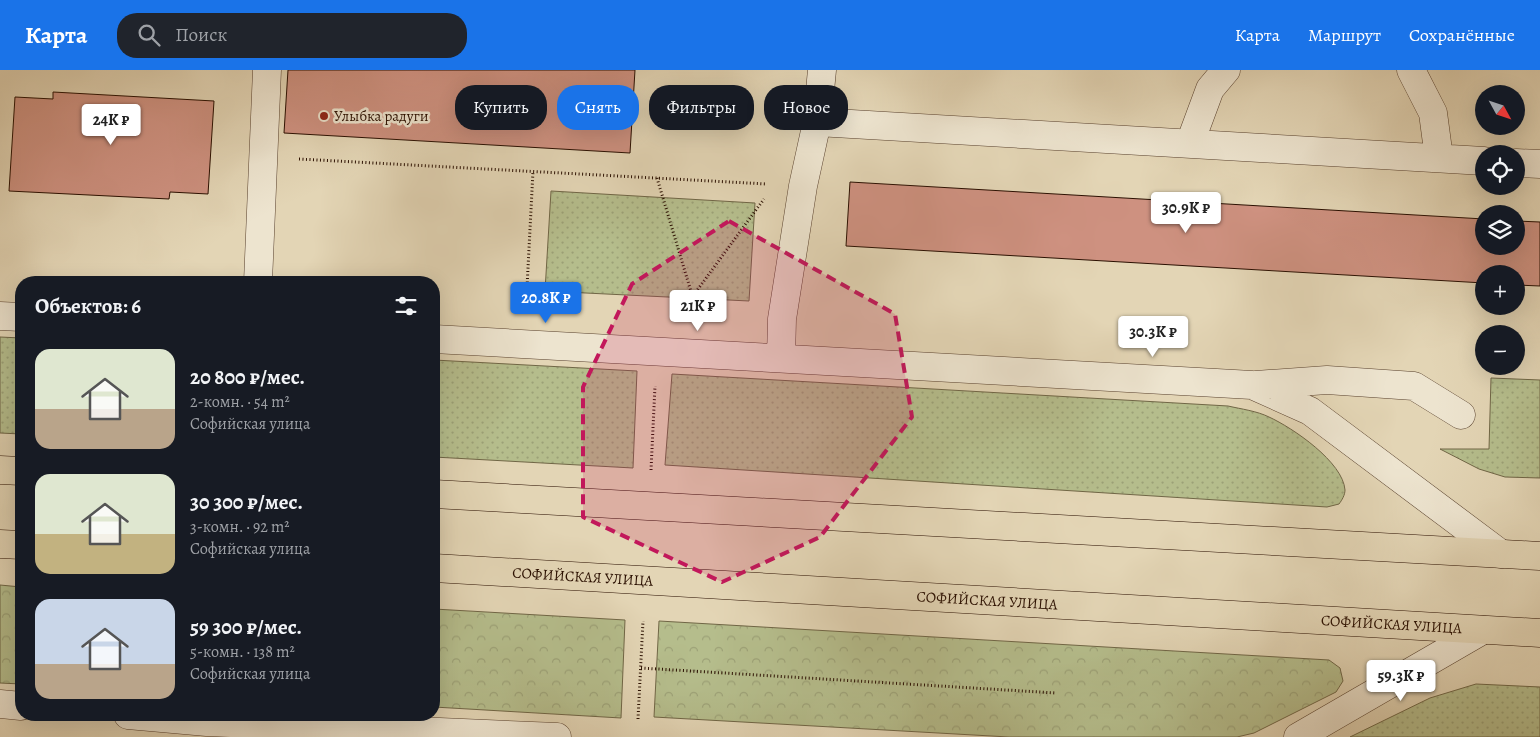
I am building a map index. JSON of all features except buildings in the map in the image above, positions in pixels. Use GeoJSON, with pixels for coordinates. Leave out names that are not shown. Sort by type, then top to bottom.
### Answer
{"type":"FeatureCollection","features":[{"type":"Feature","properties":{"kind":"main road"},"geometry":{"type":"LineString","coordinates":[[0,470],[15,471]]}},
{"type":"Feature","properties":{"kind":"main road"},"geometry":{"type":"LineString","coordinates":[[440,494],[1540,556]]}},
{"type":"Feature","properties":{"kind":"main road"},"geometry":{"type":"LineString","coordinates":[[0,544],[15,545]]}},
{"type":"Feature","properties":{"kind":"main road","name":"СОФИЙСКАЯ УЛИЦА"},"geometry":{"type":"LineString","coordinates":[[440,568],[1540,632]]}},
{"type":"Feature","properties":{"kind":"street"},"geometry":{"type":"LineString","coordinates":[[258,276],[267,70]]}},
{"type":"Feature","properties":{"kind":"street"},"geometry":{"type":"LineString","coordinates":[[1190,143],[1210,89],[1226,70]]}},
{"type":"Feature","properties":{"kind":"street"},"geometry":{"type":"LineString","coordinates":[[1411,70],[1433,113],[1439,158]]}},
{"type":"Feature","properties":{"kind":"street"},"geometry":{"type":"LineString","coordinates":[[848,124],[1475,160]]}},
{"type":"Feature","properties":{"kind":"street"},"geometry":{"type":"LineString","coordinates":[[781,358],[782,319],[803,186],[815,130]]}},
{"type":"Feature","properties":{"kind":"street"},"geometry":{"type":"LineString","coordinates":[[1525,163],[1540,164]]}},
{"type":"Feature","properties":{"kind":"street"},"geometry":{"type":"LineString","coordinates":[[0,316],[15,317]]}},
{"type":"Feature","properties":{"kind":"street"},"geometry":{"type":"LineString","coordinates":[[440,339],[1252,385],[1327,380],[1414,386],[1461,415]]}},
{"type":"Feature","properties":{"kind":"street"},"geometry":{"type":"LineString","coordinates":[[1252,385],[1310,411],[1501,554]]}},
{"type":"Feature","properties":{"kind":"street"},"geometry":{"type":"LineString","coordinates":[[1298,737],[1483,630]]}},
{"type":"Feature","properties":{"kind":"street"},"geometry":{"type":"LineString","coordinates":[[0,704],[15,705]]}},
{"type":"Feature","properties":{"kind":"street"},"geometry":{"type":"LineString","coordinates":[[160,721],[207,730],[557,737]]}},
{"type":"Feature","properties":{"kind":"path"},"geometry":{"type":"LineString","coordinates":[[263,158],[803,186]]}},
{"type":"Feature","properties":{"kind":"path"},"geometry":{"type":"LineString","coordinates":[[526,307],[533,172]]}},
{"type":"Feature","properties":{"kind":"path"},"geometry":{"type":"LineString","coordinates":[[657,178],[698,315]]}},
{"type":"Feature","properties":{"kind":"path"},"geometry":{"type":"LineString","coordinates":[[678,315],[766,195]]}},
{"type":"Feature","properties":{"kind":"path"},"geometry":{"type":"LineString","coordinates":[[651,470],[655,383]]}},
{"type":"Feature","properties":{"kind":"path"},"geometry":{"type":"LineString","coordinates":[[638,719],[643,621]]}},
{"type":"Feature","properties":{"kind":"path"},"geometry":{"type":"LineString","coordinates":[[641,668],[1056,693]]}},
{"type":"Feature","properties":{"kind":"highlighted area"},"geometry":{"type":"Polygon","coordinates":[[[729,221],[895,314],[912,417],[820,537],[722,582],[583,517],[583,387],[632,284],[729,221]]]}},
{"type":"Feature","properties":{"kind":"green space"},"geometry":{"type":"Polygon","coordinates":[[[551,191],[755,203],[749,301],[545,291],[551,191]]]}},
{"type":"Feature","properties":{"kind":"green space"},"geometry":{"type":"Polygon","coordinates":[[[0,337],[15,338],[15,434],[0,433],[0,337]]]}},
{"type":"Feature","properties":{"kind":"green space"},"geometry":{"type":"Polygon","coordinates":[[[440,360],[637,371],[633,468],[440,457],[440,360]]]}},
{"type":"Feature","properties":{"kind":"green space"},"geometry":{"type":"Polygon","coordinates":[[[672,374],[1228,406],[1264,415],[1291,429],[1315,447],[1336,468],[1342,479],[1345,492],[1339,504],[1327,507],[665,465],[672,374]]]}},
{"type":"Feature","properties":{"kind":"green space"},"geometry":{"type":"Polygon","coordinates":[[[1491,378],[1540,380],[1540,478],[1505,477],[1479,469],[1440,449],[1489,449],[1491,378]]]}},
{"type":"Feature","properties":{"kind":"green space"},"geometry":{"type":"Polygon","coordinates":[[[0,585],[15,586],[15,684],[0,683],[0,585]]]}},
{"type":"Feature","properties":{"kind":"green space"},"geometry":{"type":"Polygon","coordinates":[[[440,609],[625,620],[621,718],[440,707],[440,609]]]}},
{"type":"Feature","properties":{"kind":"green space"},"geometry":{"type":"Polygon","coordinates":[[[659,621],[1329,660],[1340,668],[1343,681],[1336,692],[1254,733],[1237,737],[1009,737],[654,717],[659,621]]]}},
{"type":"Feature","properties":{"kind":"green space"},"geometry":{"type":"Polygon","coordinates":[[[1476,684],[1540,687],[1540,737],[1350,737],[1430,698],[1476,684]]]}},
{"type":"Feature","properties":{"kind":"place","name":"Улыбка радуги"},"geometry":{"type":"Point","coordinates":[324,116]}}]}
